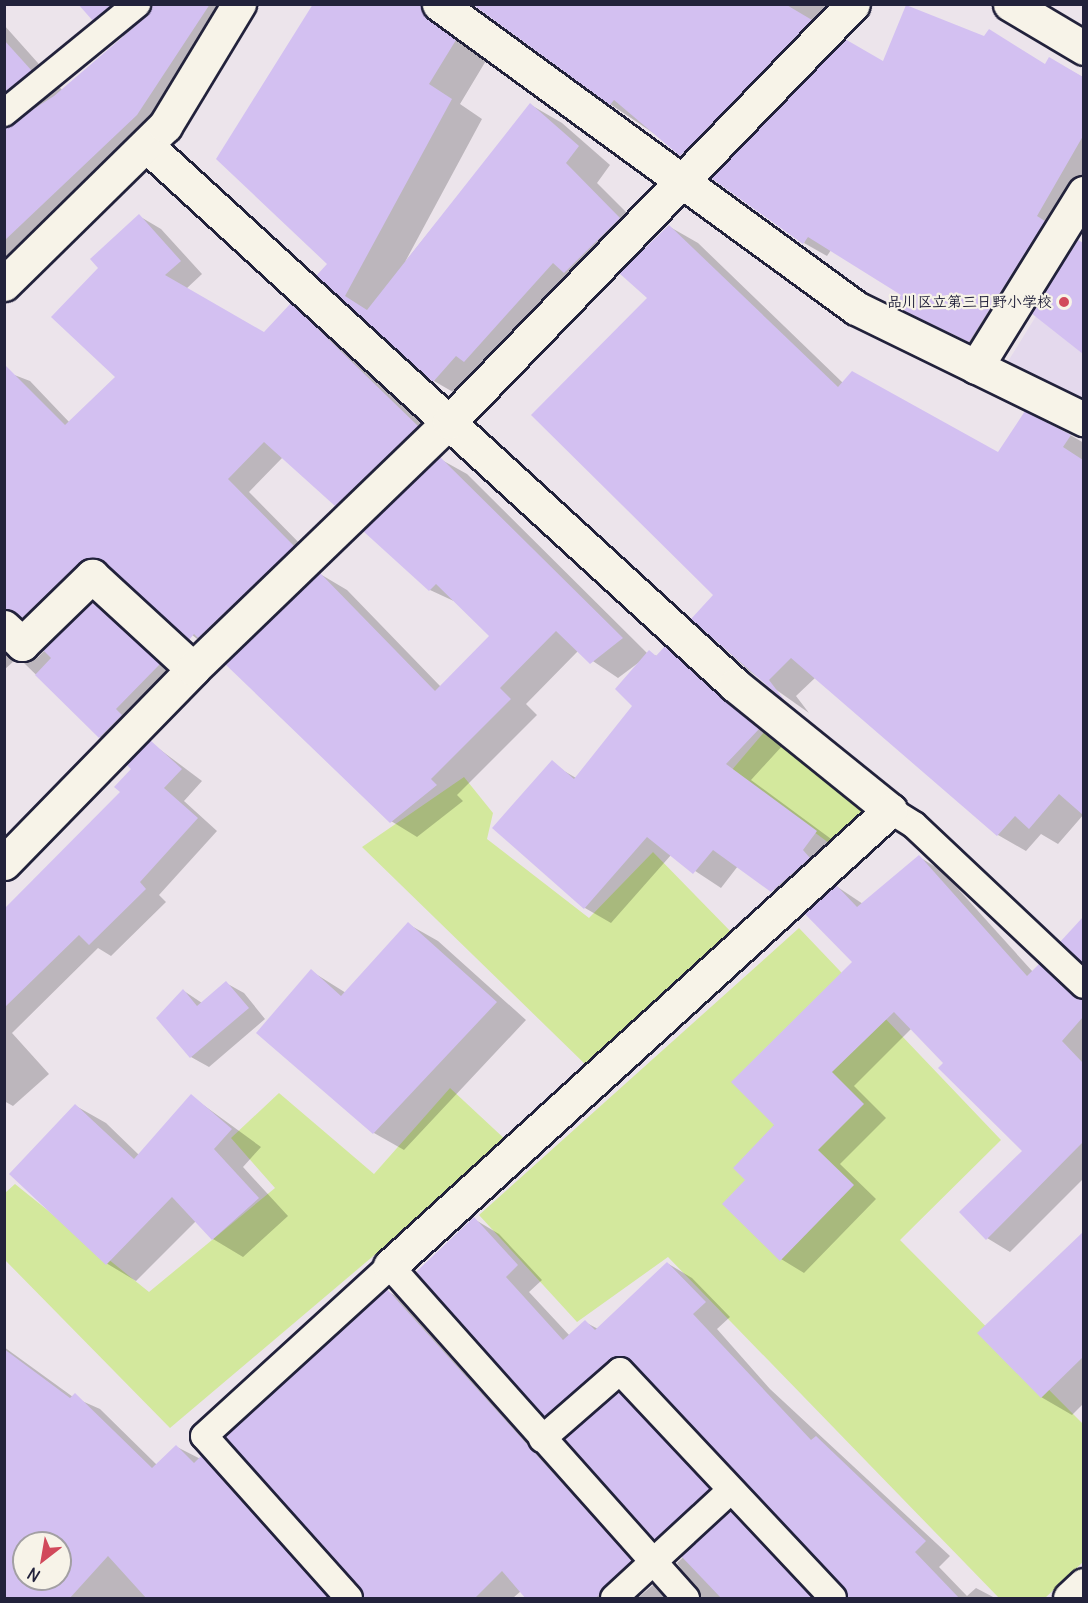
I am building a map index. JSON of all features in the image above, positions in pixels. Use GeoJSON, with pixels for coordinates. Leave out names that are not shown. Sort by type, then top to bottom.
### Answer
{"type":"FeatureCollection","features":[{"type":"Feature","properties":{"kind":"street"},"geometry":{"type":"LineString","coordinates":[[4,284],[165,126],[239,4]]}},
{"type":"Feature","properties":{"kind":"street"},"geometry":{"type":"LineString","coordinates":[[439,4],[681,183],[856,308],[1083,419]]}},
{"type":"Feature","properties":{"kind":"street"},"geometry":{"type":"LineString","coordinates":[[4,862],[193,669],[449,422],[853,4]]}},
{"type":"Feature","properties":{"kind":"street"},"geometry":{"type":"LineString","coordinates":[[1010,4],[1083,48]]}},
{"type":"Feature","properties":{"kind":"street"},"geometry":{"type":"LineString","coordinates":[[146,145],[735,686],[890,810],[390,1266]]}},
{"type":"Feature","properties":{"kind":"street"},"geometry":{"type":"LineString","coordinates":[[975,367],[1083,193]]}},
{"type":"Feature","properties":{"kind":"street"},"geometry":{"type":"LineString","coordinates":[[4,627],[22,644],[92,576],[193,669]]}},
{"type":"Feature","properties":{"kind":"street"},"geometry":{"type":"LineString","coordinates":[[1070,1599],[1083,1585]]}},
{"type":"Feature","properties":{"kind":"lane"},"geometry":{"type":"LineString","coordinates":[[4,113],[136,4]]}},
{"type":"Feature","properties":{"kind":"lane"},"geometry":{"type":"LineString","coordinates":[[890,810],[914,825],[1083,985]]}},
{"type":"Feature","properties":{"kind":"lane"},"geometry":{"type":"LineString","coordinates":[[349,1599],[204,1436],[390,1266],[686,1599]]}},
{"type":"Feature","properties":{"kind":"lane"},"geometry":{"type":"LineString","coordinates":[[542,1439],[620,1371],[833,1599]]}},
{"type":"Feature","properties":{"kind":"lane"},"geometry":{"type":"LineString","coordinates":[[614,1599],[731,1490]]}},
{"type":"Feature","properties":{"kind":"shaded area","name":"品川区立第三日野小学校"},"geometry":{"type":"Polygon","coordinates":[[[1083,240],[1083,400],[1007,363],[1083,240]]]}},
{"type":"Feature","properties":{"kind":"green space"},"geometry":{"type":"Polygon","coordinates":[[[765,731],[865,808],[829,843],[731,771],[765,731]]]}},
{"type":"Feature","properties":{"kind":"green space"},"geometry":{"type":"Polygon","coordinates":[[[464,777],[493,813],[487,839],[589,918],[653,852],[736,937],[587,1066],[362,847],[464,777]]]}},
{"type":"Feature","properties":{"kind":"green space"},"geometry":{"type":"Polygon","coordinates":[[[799,928],[1001,1140],[900,1240],[1083,1424],[1083,1562],[1045,1598],[999,1598],[668,1257],[577,1322],[479,1215],[799,928]]]}},
{"type":"Feature","properties":{"kind":"green space"},"geometry":{"type":"Polygon","coordinates":[[[450,1088],[508,1142],[170,1428],[5,1260],[5,1193],[15,1184],[149,1292],[275,1188],[231,1138],[279,1093],[374,1174],[450,1088]]]}},
{"type":"Feature","properties":{"kind":"building"},"geometry":{"type":"Polygon","coordinates":[[[78,4],[113,4],[93,21],[78,4]]]}},
{"type":"Feature","properties":{"kind":"building"},"geometry":{"type":"Polygon","coordinates":[[[152,4],[210,4],[137,115],[4,241],[4,128],[54,96],[147,16],[152,4]]]}},
{"type":"Feature","properties":{"kind":"building"},"geometry":{"type":"Polygon","coordinates":[[[313,4],[421,4],[428,19],[456,40],[429,84],[452,99],[345,296],[367,310],[530,103],[579,146],[566,163],[620,218],[564,273],[553,263],[464,362],[456,356],[433,382],[316,276],[327,264],[216,159],[313,4]]]}},
{"type":"Feature","properties":{"kind":"building"},"geometry":{"type":"Polygon","coordinates":[[[472,4],[785,4],[812,20],[680,156],[614,100],[610,105],[472,4]]]}},
{"type":"Feature","properties":{"kind":"building"},"geometry":{"type":"Polygon","coordinates":[[[906,5],[984,36],[989,29],[1045,64],[1049,57],[1083,77],[1083,136],[1037,216],[1045,221],[969,342],[894,306],[901,295],[808,237],[803,244],[711,178],[845,39],[883,61],[906,5]]]}},
{"type":"Feature","properties":{"kind":"building"},"geometry":{"type":"Polygon","coordinates":[[[4,40],[32,71],[4,93],[4,40]]]}},
{"type":"Feature","properties":{"kind":"building"},"geometry":{"type":"Polygon","coordinates":[[[139,214],[181,261],[165,275],[264,332],[291,303],[418,426],[335,506],[264,442],[228,479],[294,546],[198,638],[194,634],[189,640],[96,558],[79,563],[22,618],[4,609],[4,364],[65,425],[115,377],[51,317],[98,268],[90,259],[139,214]]]}},
{"type":"Feature","properties":{"kind":"building"},"geometry":{"type":"Polygon","coordinates":[[[669,225],[838,387],[852,371],[998,452],[1025,411],[1071,435],[1063,447],[1083,460],[1083,815],[1059,794],[1029,829],[1015,816],[997,836],[791,658],[769,680],[785,701],[691,619],[713,595],[531,415],[647,298],[619,273],[669,225]]]}},
{"type":"Feature","properties":{"kind":"building"},"geometry":{"type":"Polygon","coordinates":[[[1077,239],[1083,243],[1083,354],[1031,313],[1077,239]]]}},
{"type":"Feature","properties":{"kind":"building"},"geometry":{"type":"Polygon","coordinates":[[[440,457],[623,638],[590,664],[556,631],[500,688],[511,699],[431,779],[437,785],[390,823],[225,664],[320,573],[435,691],[489,636],[436,584],[429,591],[363,531],[440,457]]]}},
{"type":"Feature","properties":{"kind":"building"},"geometry":{"type":"Polygon","coordinates":[[[92,602],[160,664],[116,709],[122,715],[99,738],[35,675],[51,658],[43,650],[92,602]]]}},
{"type":"Feature","properties":{"kind":"building"},"geometry":{"type":"Polygon","coordinates":[[[665,646],[759,729],[726,764],[817,831],[803,850],[810,858],[771,892],[713,850],[693,874],[647,837],[584,909],[492,828],[552,760],[574,779],[632,706],[615,689],[649,650],[656,656],[665,646]]]}},
{"type":"Feature","properties":{"kind":"building"},"geometry":{"type":"Polygon","coordinates":[[[150,740],[182,769],[164,788],[198,818],[140,882],[146,889],[89,945],[79,935],[4,1008],[4,909],[120,792],[114,787],[131,769],[126,764],[150,740]]]}},
{"type":"Feature","properties":{"kind":"building"},"geometry":{"type":"Polygon","coordinates":[[[919,855],[1027,976],[1039,964],[1083,1000],[1083,1017],[1062,1041],[1083,1063],[1083,1142],[986,1240],[959,1212],[1022,1151],[938,1068],[943,1063],[894,1012],[832,1072],[864,1104],[818,1150],[854,1185],[780,1261],[722,1204],[745,1180],[733,1168],[774,1125],[731,1082],[852,962],[804,913],[836,885],[857,907],[919,855]]]}},
{"type":"Feature","properties":{"kind":"building"},"geometry":{"type":"Polygon","coordinates":[[[1083,917],[1083,964],[1060,942],[1083,917]]]}},
{"type":"Feature","properties":{"kind":"building"},"geometry":{"type":"Polygon","coordinates":[[[408,922],[497,1002],[373,1134],[256,1033],[311,969],[341,996],[408,922]]]}},
{"type":"Feature","properties":{"kind":"building"},"geometry":{"type":"Polygon","coordinates":[[[226,981],[249,1008],[190,1058],[156,1018],[183,989],[197,1006],[226,981]]]}},
{"type":"Feature","properties":{"kind":"building"},"geometry":{"type":"Polygon","coordinates":[[[191,1094],[232,1129],[214,1149],[259,1198],[212,1240],[172,1197],[106,1265],[9,1174],[75,1104],[134,1159],[191,1094]]]}},
{"type":"Feature","properties":{"kind":"building"},"geometry":{"type":"Polygon","coordinates":[[[474,1217],[518,1265],[506,1277],[563,1340],[585,1320],[595,1330],[667,1262],[706,1302],[693,1314],[811,1440],[816,1436],[926,1541],[915,1552],[960,1599],[848,1599],[844,1588],[625,1357],[610,1360],[545,1417],[416,1272],[474,1217]]]}},
{"type":"Feature","properties":{"kind":"building"},"geometry":{"type":"Polygon","coordinates":[[[1083,1232],[1083,1357],[1041,1398],[977,1333],[1083,1232]]]}},
{"type":"Feature","properties":{"kind":"building"},"geometry":{"type":"Polygon","coordinates":[[[387,1289],[632,1561],[595,1599],[526,1599],[502,1571],[474,1599],[364,1599],[360,1588],[225,1437],[387,1289]]]}},
{"type":"Feature","properties":{"kind":"building"},"geometry":{"type":"Polygon","coordinates":[[[4,1349],[70,1398],[75,1393],[152,1468],[176,1445],[194,1463],[201,1456],[329,1599],[147,1599],[108,1556],[69,1599],[4,1599],[4,1349]]]}},
{"type":"Feature","properties":{"kind":"building"},"geometry":{"type":"Polygon","coordinates":[[[619,1392],[710,1489],[655,1540],[565,1439],[619,1392]]]}},
{"type":"Feature","properties":{"kind":"building"},"geometry":{"type":"Polygon","coordinates":[[[731,1511],[813,1599],[722,1599],[681,1556],[731,1511]]]}},
{"type":"Feature","properties":{"kind":"place","name":"品川区立第三日野小学校"},"geometry":{"type":"Point","coordinates":[1064,302]}}]}
